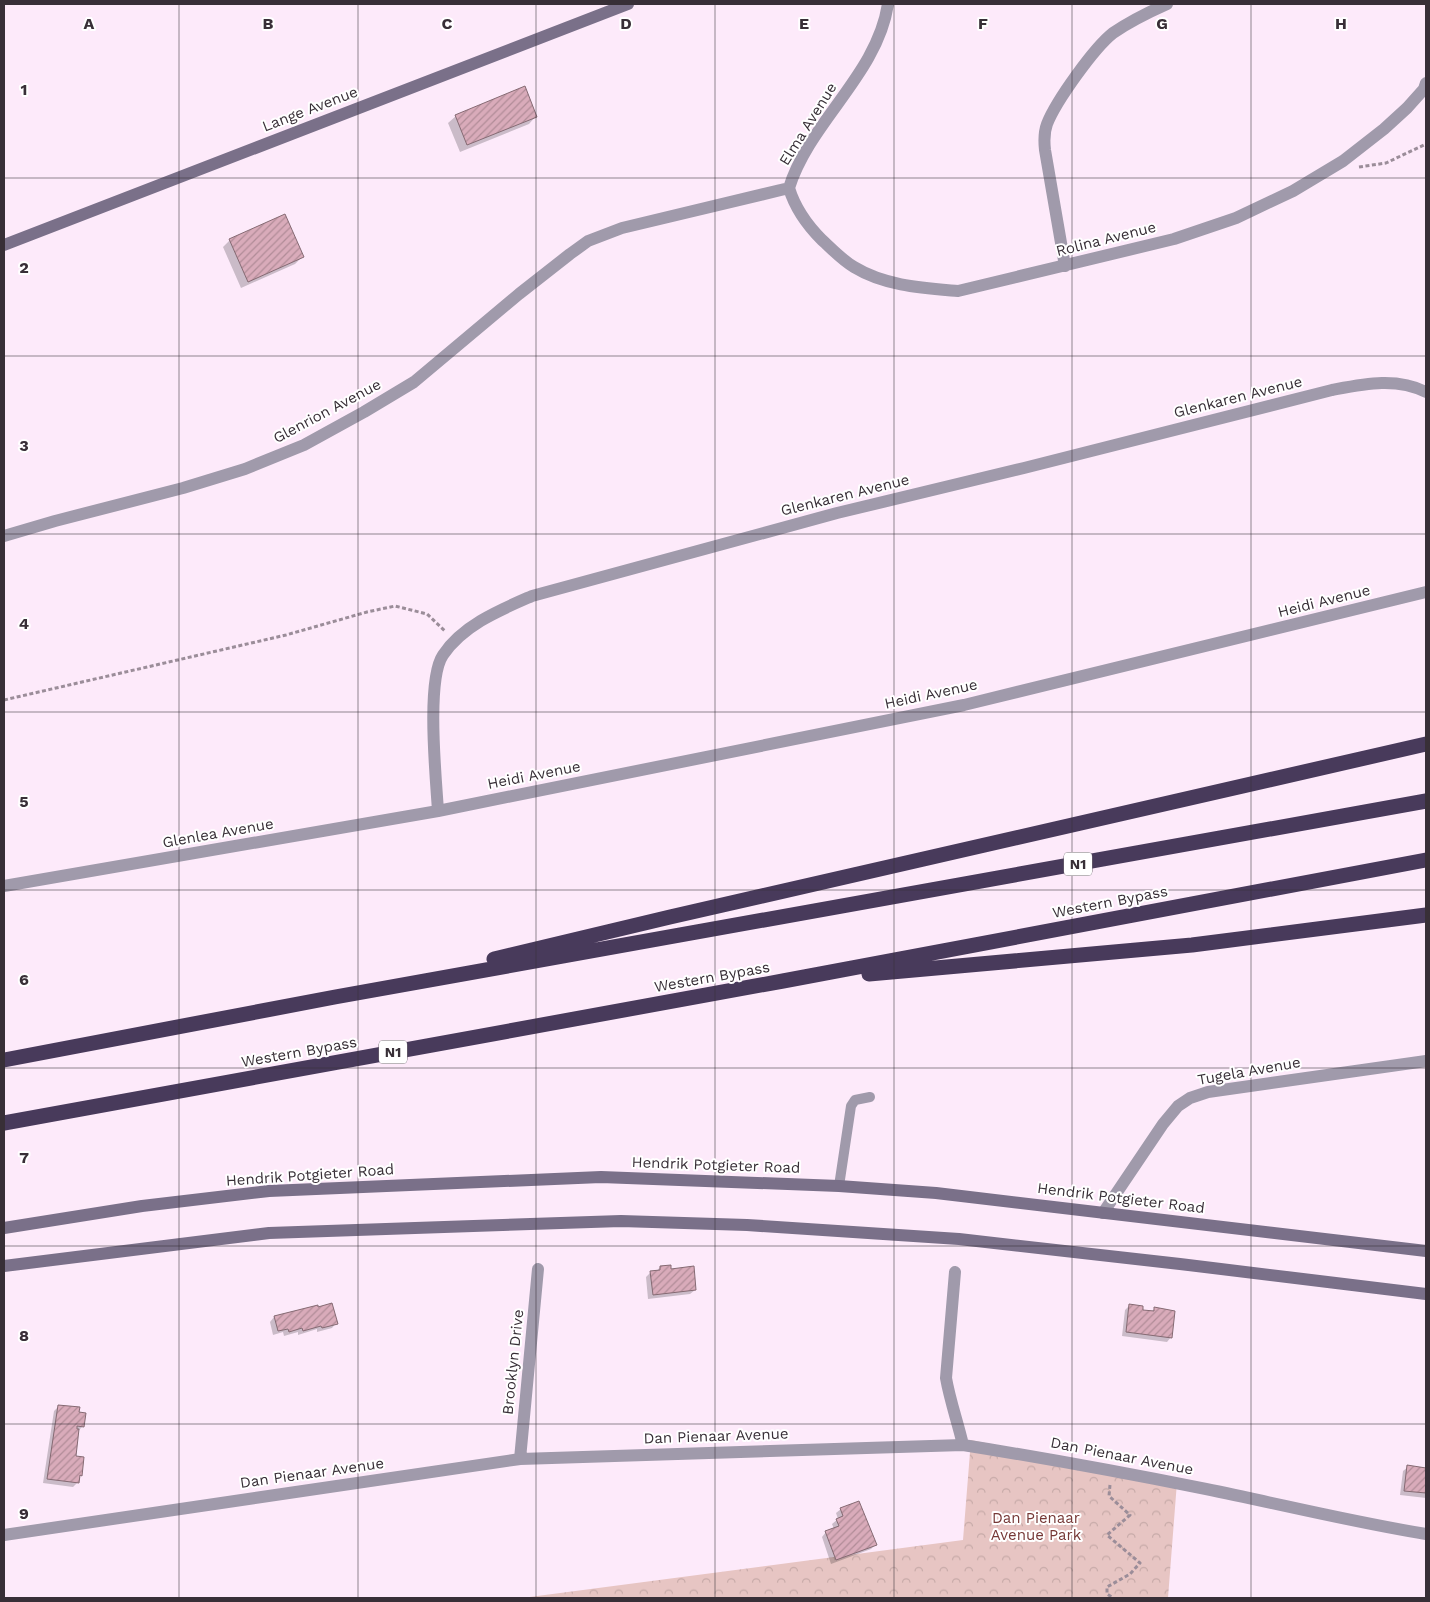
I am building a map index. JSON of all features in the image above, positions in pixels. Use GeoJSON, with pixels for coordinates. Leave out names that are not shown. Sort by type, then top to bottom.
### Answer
{"type":"FeatureCollection","features":[{"type":"Feature","properties":{"kind":"highway"},"geometry":{"type":"LineString","coordinates":[[335,997],[670,917],[1426,744]]}},
{"type":"Feature","properties":{"kind":"highway","name":"N1"},"geometry":{"type":"LineString","coordinates":[[4,1060],[335,997],[1426,801]]}},
{"type":"Feature","properties":{"kind":"highway","name":"Western Bypass"},"geometry":{"type":"LineString","coordinates":[[4,1123],[783,982],[1426,860]]}},
{"type":"Feature","properties":{"kind":"highway"},"geometry":{"type":"LineString","coordinates":[[783,982],[1192,946],[1426,915]]}},
{"type":"Feature","properties":{"kind":"main road","name":"Lange Avenue"},"geometry":{"type":"LineString","coordinates":[[4,244],[628,4]]}},
{"type":"Feature","properties":{"kind":"main road","name":"Hendrik Potgieter Road"},"geometry":{"type":"LineString","coordinates":[[4,1228],[142,1206],[269,1191],[601,1178],[839,1186],[936,1193],[1426,1251]]}},
{"type":"Feature","properties":{"kind":"main road"},"geometry":{"type":"LineString","coordinates":[[4,1266],[269,1233],[622,1221],[747,1225],[959,1239],[1426,1294]]}},
{"type":"Feature","properties":{"kind":"street","name":"Elma Avenue"},"geometry":{"type":"LineString","coordinates":[[622,228],[789,188],[794,172],[867,60],[881,34],[888,4]]}},
{"type":"Feature","properties":{"kind":"street"},"geometry":{"type":"LineString","coordinates":[[1064,266],[1045,150],[1044,137],[1047,123],[1074,79],[1098,48],[1113,34],[1153,10],[1168,4]]}},
{"type":"Feature","properties":{"kind":"street","name":"Rolina Avenue"},"geometry":{"type":"LineString","coordinates":[[789,188],[799,212],[814,232],[852,267],[888,282],[958,291],[1174,239],[1236,218],[1293,191],[1343,161],[1384,130],[1424,89],[1426,83]]}},
{"type":"Feature","properties":{"kind":"street","name":"Glenrion Avenue"},"geometry":{"type":"LineString","coordinates":[[4,536],[236,472],[304,445],[414,382],[570,254],[588,242],[622,228]]}},
{"type":"Feature","properties":{"kind":"street","name":"Glenkaren Avenue"},"geometry":{"type":"LineString","coordinates":[[438,811],[434,705],[436,677],[443,656],[463,633],[497,612],[532,596],[837,513],[1332,390],[1366,383],[1391,382],[1419,388],[1426,392]]}},
{"type":"Feature","properties":{"kind":"street","name":"Heidi Avenue"},"geometry":{"type":"LineString","coordinates":[[438,811],[964,704],[1426,592]]}},
{"type":"Feature","properties":{"kind":"street","name":"Glenlea Avenue"},"geometry":{"type":"LineString","coordinates":[[4,886],[438,811]]}},
{"type":"Feature","properties":{"kind":"street","name":"Tugela Avenue"},"geometry":{"type":"LineString","coordinates":[[1103,1213],[1163,1124],[1178,1106],[1190,1098],[1208,1092],[1426,1061]]}},
{"type":"Feature","properties":{"kind":"street","name":"Brooklyn Drive"},"geometry":{"type":"LineString","coordinates":[[520,1459],[538,1269]]}},
{"type":"Feature","properties":{"kind":"street"},"geometry":{"type":"LineString","coordinates":[[955,1272],[946,1378],[963,1445]]}},
{"type":"Feature","properties":{"kind":"street","name":"Dan Pienaar Avenue"},"geometry":{"type":"LineString","coordinates":[[4,1535],[520,1459],[963,1445],[1024,1454],[1207,1489],[1373,1526],[1426,1534]]}},
{"type":"Feature","properties":{"kind":"lane"},"geometry":{"type":"LineString","coordinates":[[839,1186],[851,1106],[855,1100],[870,1097]]}},
{"type":"Feature","properties":{"kind":"path"},"geometry":{"type":"LineString","coordinates":[[1351,168],[1386,163],[1426,144]]}},
{"type":"Feature","properties":{"kind":"path"},"geometry":{"type":"LineString","coordinates":[[4,700],[286,635],[395,606],[427,614],[456,642]]}},
{"type":"Feature","properties":{"kind":"path"},"geometry":{"type":"LineString","coordinates":[[1112,1471],[1109,1496],[1130,1514],[1107,1535],[1140,1563],[1130,1574],[1107,1587],[1107,1594],[1113,1598]]}},
{"type":"Feature","properties":{"kind":"green space","name":"Dan Pienaar Avenue Park"},"geometry":{"type":"Polygon","coordinates":[[[971,1440],[1177,1482],[1168,1598],[522,1598],[963,1540],[971,1440]]]}},
{"type":"Feature","properties":{"kind":"building"},"geometry":{"type":"Polygon","coordinates":[[[525,86],[537,117],[467,145],[455,115],[525,86]]]}},
{"type":"Feature","properties":{"kind":"building"},"geometry":{"type":"Polygon","coordinates":[[[285,214],[304,257],[248,282],[229,239],[285,214]]]}},
{"type":"Feature","properties":{"kind":"building"},"geometry":{"type":"Polygon","coordinates":[[[671,1265],[671,1269],[694,1266],[696,1290],[653,1295],[650,1271],[660,1270],[660,1266],[671,1265]]]}},
{"type":"Feature","properties":{"kind":"building"},"geometry":{"type":"Polygon","coordinates":[[[332,1303],[338,1324],[303,1331],[302,1328],[289,1332],[288,1329],[278,1331],[274,1316],[332,1303]]]}},
{"type":"Feature","properties":{"kind":"building"},"geometry":{"type":"Polygon","coordinates":[[[1129,1304],[1143,1306],[1143,1310],[1154,1311],[1154,1307],[1175,1311],[1172,1338],[1126,1332],[1129,1304]]]}},
{"type":"Feature","properties":{"kind":"building"},"geometry":{"type":"Polygon","coordinates":[[[58,1405],[80,1407],[79,1412],[86,1413],[84,1427],[77,1426],[77,1429],[79,1429],[76,1456],[84,1457],[82,1476],[80,1475],[79,1483],[47,1479],[58,1405]]]}},
{"type":"Feature","properties":{"kind":"building"},"geometry":{"type":"Polygon","coordinates":[[[1407,1465],[1426,1468],[1426,1493],[1404,1491],[1407,1465]]]}},
{"type":"Feature","properties":{"kind":"building"},"geometry":{"type":"Polygon","coordinates":[[[859,1501],[877,1545],[836,1560],[825,1531],[839,1526],[836,1519],[843,1516],[840,1508],[859,1501]]]}}]}
